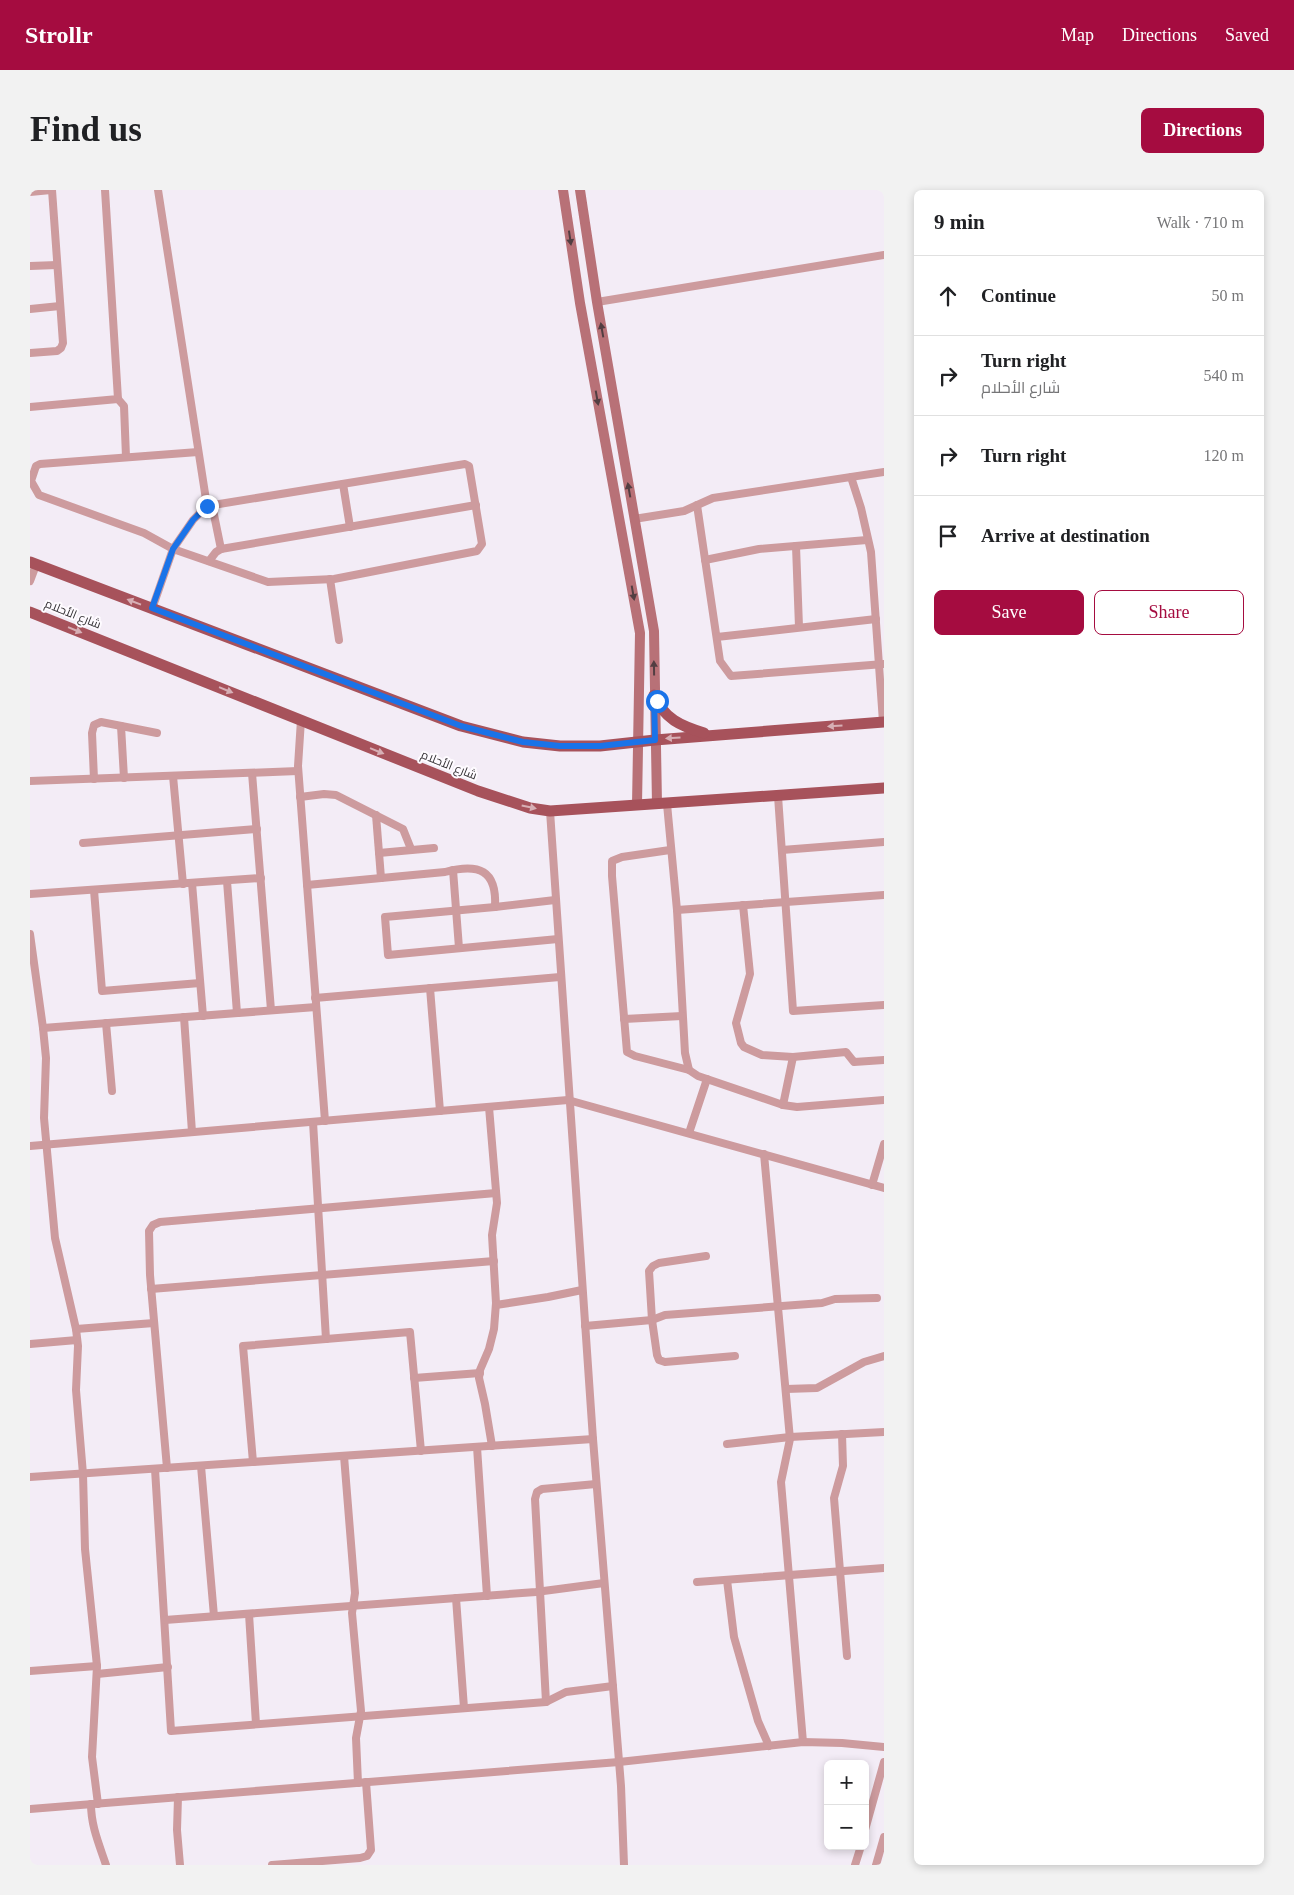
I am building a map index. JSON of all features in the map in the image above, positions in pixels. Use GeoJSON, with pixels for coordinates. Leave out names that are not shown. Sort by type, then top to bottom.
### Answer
{"type":"FeatureCollection","features":[{"type":"Feature","properties":{"kind":"main road"},"geometry":{"type":"LineString","coordinates":[[563,190],[580,304],[640,633],[637,805]]}},
{"type":"Feature","properties":{"kind":"main road"},"geometry":{"type":"LineString","coordinates":[[580,190],[597,302],[654,631],[655,740],[662,804]]}},
{"type":"Feature","properties":{"kind":"main road"},"geometry":{"type":"LineString","coordinates":[[580,304],[597,302]]}},
{"type":"Feature","properties":{"kind":"main road"},"geometry":{"type":"LineString","coordinates":[[33,563],[461,726],[523,742],[560,746],[600,746],[639,741],[884,722]]}},
{"type":"Feature","properties":{"kind":"main road"},"geometry":{"type":"LineString","coordinates":[[630,575],[644,573]]}},
{"type":"Feature","properties":{"kind":"main road","name":"شارع الأحلام"},"geometry":{"type":"LineString","coordinates":[[30,612],[478,791],[530,808],[550,810],[662,804],[884,788]]}},
{"type":"Feature","properties":{"kind":"main road"},"geometry":{"type":"LineString","coordinates":[[654,695],[663,711],[675,722],[684,727],[713,735]]}},
{"type":"Feature","properties":{"kind":"street"},"geometry":{"type":"LineString","coordinates":[[30,192],[51,190],[63,343],[57,351],[30,353]]}},
{"type":"Feature","properties":{"kind":"street"},"geometry":{"type":"LineString","coordinates":[[105,190],[118,399],[124,406],[126,457]]}},
{"type":"Feature","properties":{"kind":"street"},"geometry":{"type":"LineString","coordinates":[[158,190],[198,452],[209,506],[221,549]]}},
{"type":"Feature","properties":{"kind":"street"},"geometry":{"type":"LineString","coordinates":[[597,302],[884,255]]}},
{"type":"Feature","properties":{"kind":"street"},"geometry":{"type":"LineString","coordinates":[[30,266],[57,264]]}},
{"type":"Feature","properties":{"kind":"street"},"geometry":{"type":"LineString","coordinates":[[30,308],[60,306]]}},
{"type":"Feature","properties":{"kind":"street"},"geometry":{"type":"LineString","coordinates":[[30,407],[118,399]]}},
{"type":"Feature","properties":{"kind":"street"},"geometry":{"type":"LineString","coordinates":[[152,608],[173,549],[193,520],[209,506],[465,464],[469,466],[482,544],[478,551],[330,579],[268,582],[173,549],[144,532],[39,495],[31,481],[36,466],[40,464],[198,452]]}},
{"type":"Feature","properties":{"kind":"street"},"geometry":{"type":"LineString","coordinates":[[634,519],[684,511],[713,498],[884,472]]}},
{"type":"Feature","properties":{"kind":"street"},"geometry":{"type":"LineString","coordinates":[[851,477],[862,508],[871,552],[876,619],[882,664],[884,722]]}},
{"type":"Feature","properties":{"kind":"street"},"geometry":{"type":"LineString","coordinates":[[343,484],[350,527]]}},
{"type":"Feature","properties":{"kind":"street"},"geometry":{"type":"LineString","coordinates":[[697,504],[720,661],[731,676],[882,664]]}},
{"type":"Feature","properties":{"kind":"street"},"geometry":{"type":"LineString","coordinates":[[209,561],[221,549],[476,505]]}},
{"type":"Feature","properties":{"kind":"street"},"geometry":{"type":"LineString","coordinates":[[705,560],[759,549],[868,540]]}},
{"type":"Feature","properties":{"kind":"street"},"geometry":{"type":"LineString","coordinates":[[796,546],[799,628]]}},
{"type":"Feature","properties":{"kind":"street"},"geometry":{"type":"LineString","coordinates":[[30,582],[33,563]]}},
{"type":"Feature","properties":{"kind":"street"},"geometry":{"type":"LineString","coordinates":[[330,579],[339,640]]}},
{"type":"Feature","properties":{"kind":"street"},"geometry":{"type":"LineString","coordinates":[[716,637],[876,619]]}},
{"type":"Feature","properties":{"kind":"street"},"geometry":{"type":"LineString","coordinates":[[301,720],[298,771],[325,1121]]}},
{"type":"Feature","properties":{"kind":"street"},"geometry":{"type":"LineString","coordinates":[[94,779],[92,734],[94,725],[102,722],[157,733]]}},
{"type":"Feature","properties":{"kind":"street"},"geometry":{"type":"LineString","coordinates":[[121,726],[124,778]]}},
{"type":"Feature","properties":{"kind":"street"},"geometry":{"type":"LineString","coordinates":[[30,782],[298,771]]}},
{"type":"Feature","properties":{"kind":"street"},"geometry":{"type":"LineString","coordinates":[[252,773],[271,1010]]}},
{"type":"Feature","properties":{"kind":"street"},"geometry":{"type":"LineString","coordinates":[[173,776],[183,884]]}},
{"type":"Feature","properties":{"kind":"street"},"geometry":{"type":"LineString","coordinates":[[300,797],[324,794],[336,795],[403,829],[411,849]]}},
{"type":"Feature","properties":{"kind":"street"},"geometry":{"type":"LineString","coordinates":[[778,796],[793,1011],[884,1005]]}},
{"type":"Feature","properties":{"kind":"street"},"geometry":{"type":"LineString","coordinates":[[662,804],[677,910],[682,1016],[685,1053],[689,1070]]}},
{"type":"Feature","properties":{"kind":"street"},"geometry":{"type":"LineString","coordinates":[[550,810],[568,1100],[596,1484],[619,1762],[624,1865]]}},
{"type":"Feature","properties":{"kind":"street"},"geometry":{"type":"LineString","coordinates":[[376,815],[381,878]]}},
{"type":"Feature","properties":{"kind":"street"},"geometry":{"type":"LineString","coordinates":[[83,844],[257,829]]}},
{"type":"Feature","properties":{"kind":"street"},"geometry":{"type":"LineString","coordinates":[[782,850],[884,842]]}},
{"type":"Feature","properties":{"kind":"street"},"geometry":{"type":"LineString","coordinates":[[379,853],[434,848]]}},
{"type":"Feature","properties":{"kind":"street"},"geometry":{"type":"LineString","coordinates":[[670,850],[622,856],[612,861],[627,1052],[635,1056],[689,1070],[698,1076],[783,1105],[797,1107],[884,1100]]}},
{"type":"Feature","properties":{"kind":"street"},"geometry":{"type":"LineString","coordinates":[[307,885],[474,868],[486,873],[492,881],[496,893],[495,907]]}},
{"type":"Feature","properties":{"kind":"street"},"geometry":{"type":"LineString","coordinates":[[453,870],[459,948]]}},
{"type":"Feature","properties":{"kind":"street"},"geometry":{"type":"LineString","coordinates":[[30,894],[261,878]]}},
{"type":"Feature","properties":{"kind":"street"},"geometry":{"type":"LineString","coordinates":[[227,881],[237,1013]]}},
{"type":"Feature","properties":{"kind":"street"},"geometry":{"type":"LineString","coordinates":[[192,883],[203,1016]]}},
{"type":"Feature","properties":{"kind":"street"},"geometry":{"type":"LineString","coordinates":[[94,890],[102,991],[200,983]]}},
{"type":"Feature","properties":{"kind":"street"},"geometry":{"type":"LineString","coordinates":[[677,910],[884,895]]}},
{"type":"Feature","properties":{"kind":"street"},"geometry":{"type":"LineString","coordinates":[[555,900],[385,917],[388,955],[558,939]]}},
{"type":"Feature","properties":{"kind":"street"},"geometry":{"type":"LineString","coordinates":[[743,905],[750,974],[736,1023],[741,1043],[744,1047],[762,1055],[793,1057],[846,1052],[854,1062],[884,1060]]}},
{"type":"Feature","properties":{"kind":"street"},"geometry":{"type":"LineString","coordinates":[[30,934],[46,1058],[44,1118],[55,1238],[77,1340],[76,1390],[83,1474],[85,1549],[97,1670],[92,1758],[95,1804],[91,1819],[106,1865]]}},
{"type":"Feature","properties":{"kind":"street"},"geometry":{"type":"LineString","coordinates":[[315,998],[560,977]]}},
{"type":"Feature","properties":{"kind":"street"},"geometry":{"type":"LineString","coordinates":[[430,988],[440,1111]]}},
{"type":"Feature","properties":{"kind":"street"},"geometry":{"type":"LineString","coordinates":[[30,1006],[40,1006]]}},
{"type":"Feature","properties":{"kind":"street"},"geometry":{"type":"LineString","coordinates":[[43,1028],[316,1007]]}},
{"type":"Feature","properties":{"kind":"street"},"geometry":{"type":"LineString","coordinates":[[624,1019],[682,1016]]}},
{"type":"Feature","properties":{"kind":"street"},"geometry":{"type":"LineString","coordinates":[[184,1017],[192,1132]]}},
{"type":"Feature","properties":{"kind":"street"},"geometry":{"type":"LineString","coordinates":[[106,1024],[112,1091]]}},
{"type":"Feature","properties":{"kind":"street"},"geometry":{"type":"LineString","coordinates":[[783,1105],[793,1057]]}},
{"type":"Feature","properties":{"kind":"street"},"geometry":{"type":"LineString","coordinates":[[689,1133],[707,1079]]}},
{"type":"Feature","properties":{"kind":"street"},"geometry":{"type":"LineString","coordinates":[[30,1146],[568,1100],[884,1188]]}},
{"type":"Feature","properties":{"kind":"street"},"geometry":{"type":"LineString","coordinates":[[489,1107],[497,1203],[492,1235],[496,1306],[494,1330],[479,1378],[492,1446]]}},
{"type":"Feature","properties":{"kind":"street"},"geometry":{"type":"LineString","coordinates":[[313,1122],[326,1339]]}},
{"type":"Feature","properties":{"kind":"street"},"geometry":{"type":"LineString","coordinates":[[872,1185],[884,1144]]}},
{"type":"Feature","properties":{"kind":"street"},"geometry":{"type":"LineString","coordinates":[[764,1154],[790,1437],[782,1482],[803,1742]]}},
{"type":"Feature","properties":{"kind":"street"},"geometry":{"type":"LineString","coordinates":[[167,1468],[151,1289],[149,1231],[153,1225],[160,1222],[496,1193]]}},
{"type":"Feature","properties":{"kind":"street"},"geometry":{"type":"LineString","coordinates":[[706,1256],[659,1263],[649,1271],[652,1320],[659,1360],[664,1362],[735,1356]]}},
{"type":"Feature","properties":{"kind":"street"},"geometry":{"type":"LineString","coordinates":[[151,1289],[494,1260]]}},
{"type":"Feature","properties":{"kind":"street"},"geometry":{"type":"LineString","coordinates":[[496,1306],[582,1290]]}},
{"type":"Feature","properties":{"kind":"street"},"geometry":{"type":"LineString","coordinates":[[584,1326],[652,1320],[666,1314],[822,1303],[835,1299],[877,1298]]}},
{"type":"Feature","properties":{"kind":"street"},"geometry":{"type":"LineString","coordinates":[[76,1329],[154,1323]]}},
{"type":"Feature","properties":{"kind":"street"},"geometry":{"type":"LineString","coordinates":[[253,1462],[243,1346],[410,1332],[421,1451]]}},
{"type":"Feature","properties":{"kind":"street"},"geometry":{"type":"LineString","coordinates":[[30,1344],[77,1340]]}},
{"type":"Feature","properties":{"kind":"street"},"geometry":{"type":"LineString","coordinates":[[786,1389],[817,1388],[864,1362],[884,1356]]}},
{"type":"Feature","properties":{"kind":"street"},"geometry":{"type":"LineString","coordinates":[[414,1378],[480,1373]]}},
{"type":"Feature","properties":{"kind":"street"},"geometry":{"type":"LineString","coordinates":[[727,1444],[790,1437],[884,1432]]}},
{"type":"Feature","properties":{"kind":"street"},"geometry":{"type":"LineString","coordinates":[[842,1434],[843,1466],[834,1498],[847,1656]]}},
{"type":"Feature","properties":{"kind":"street"},"geometry":{"type":"LineString","coordinates":[[30,1477],[593,1439]]}},
{"type":"Feature","properties":{"kind":"street"},"geometry":{"type":"LineString","coordinates":[[477,1447],[487,1596]]}},
{"type":"Feature","properties":{"kind":"street"},"geometry":{"type":"LineString","coordinates":[[272,1865],[360,1858],[367,1856],[371,1850],[356,1738],[360,1716],[352,1613],[355,1593],[344,1456]]}},
{"type":"Feature","properties":{"kind":"street"},"geometry":{"type":"LineString","coordinates":[[201,1466],[214,1616]]}},
{"type":"Feature","properties":{"kind":"street"},"geometry":{"type":"LineString","coordinates":[[155,1469],[171,1731],[546,1702],[566,1692],[613,1686]]}},
{"type":"Feature","properties":{"kind":"street"},"geometry":{"type":"LineString","coordinates":[[546,1702],[535,1499],[537,1492],[542,1489],[596,1484]]}},
{"type":"Feature","properties":{"kind":"street"},"geometry":{"type":"LineString","coordinates":[[697,1582],[884,1568]]}},
{"type":"Feature","properties":{"kind":"street"},"geometry":{"type":"LineString","coordinates":[[728,1580],[734,1637],[758,1721],[769,1746]]}},
{"type":"Feature","properties":{"kind":"street"},"geometry":{"type":"LineString","coordinates":[[165,1620],[540,1592],[604,1583]]}},
{"type":"Feature","properties":{"kind":"street"},"geometry":{"type":"LineString","coordinates":[[456,1598],[464,1708]]}},
{"type":"Feature","properties":{"kind":"street"},"geometry":{"type":"LineString","coordinates":[[249,1614],[256,1724]]}},
{"type":"Feature","properties":{"kind":"street"},"geometry":{"type":"LineString","coordinates":[[30,1671],[168,1667]]}},
{"type":"Feature","properties":{"kind":"street"},"geometry":{"type":"LineString","coordinates":[[30,1809],[619,1762],[803,1742],[842,1742],[884,1747]]}},
{"type":"Feature","properties":{"kind":"street"},"geometry":{"type":"LineString","coordinates":[[869,1816],[884,1762]]}},
{"type":"Feature","properties":{"kind":"street"},"geometry":{"type":"LineString","coordinates":[[178,1797],[177,1830],[180,1865]]}},
{"type":"Feature","properties":{"kind":"street"},"geometry":{"type":"LineString","coordinates":[[876,1865],[884,1837]]}},
{"type":"Feature","properties":{"kind":"street"},"geometry":{"type":"LineString","coordinates":[[855,1865],[860,1850]]}},
{"type":"Feature","properties":{"kind":"route"},"geometry":{"type":"LineString","coordinates":[[207,506],[193,520],[173,549],[152,608],[461,726],[523,742],[560,746],[600,746],[655,740],[654,695],[657,701]]}}]}
